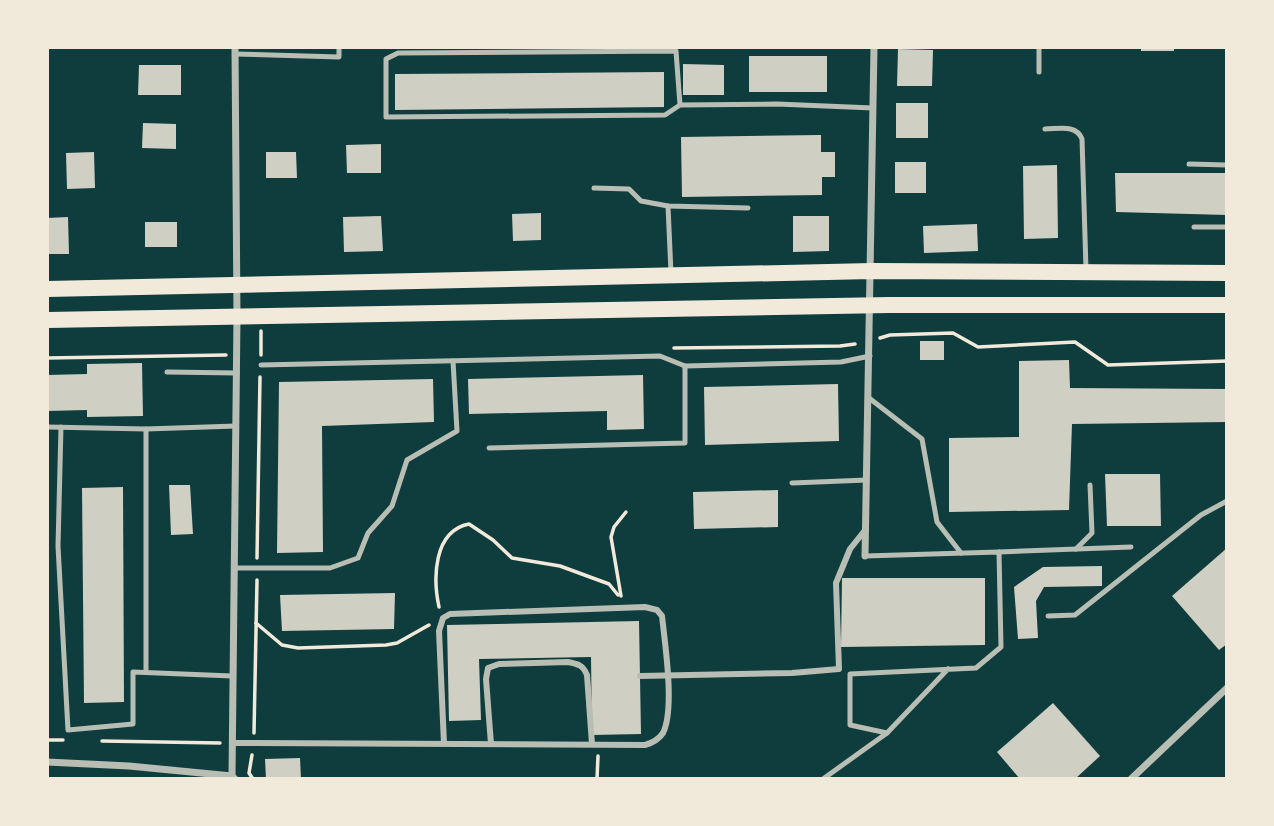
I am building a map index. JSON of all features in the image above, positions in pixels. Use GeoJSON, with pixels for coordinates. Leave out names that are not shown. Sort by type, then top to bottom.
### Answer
{"type":"FeatureCollection","features":[{"type":"Feature","properties":{"kind":"main road"},"geometry":{"type":"LineString","coordinates":[[47,289],[872,271],[1227,273]]}},
{"type":"Feature","properties":{"kind":"main road"},"geometry":{"type":"LineString","coordinates":[[47,320],[871,306],[1227,305]]}},
{"type":"Feature","properties":{"kind":"street"},"geometry":{"type":"LineString","coordinates":[[866,556],[874,47]]}},
{"type":"Feature","properties":{"kind":"street"},"geometry":{"type":"LineString","coordinates":[[47,762],[129,766],[234,777],[232,676],[237,373],[235,51]]}},
{"type":"Feature","properties":{"kind":"street"},"geometry":{"type":"LineString","coordinates":[[640,676],[792,673],[839,669],[836,583],[850,549],[866,529]]}},
{"type":"Feature","properties":{"kind":"street"},"geometry":{"type":"LineString","coordinates":[[233,743],[645,745],[662,736],[667,721],[668,678],[662,616],[657,610],[645,607],[450,614],[443,618],[439,631],[444,744]]}},
{"type":"Feature","properties":{"kind":"street"},"geometry":{"type":"LineString","coordinates":[[491,744],[486,679],[488,668],[499,664],[568,663],[585,668],[587,674],[592,744]]}},
{"type":"Feature","properties":{"kind":"street"},"geometry":{"type":"LineString","coordinates":[[1131,779],[1227,688]]}},
{"type":"Feature","properties":{"kind":"lane"},"geometry":{"type":"LineString","coordinates":[[235,51],[340,57],[340,47]]}},
{"type":"Feature","properties":{"kind":"lane"},"geometry":{"type":"LineString","coordinates":[[1039,47],[1040,72]]}},
{"type":"Feature","properties":{"kind":"lane"},"geometry":{"type":"LineString","coordinates":[[680,105],[676,51],[398,53],[386,59],[386,117],[665,115],[680,105],[777,104],[873,108]]}},
{"type":"Feature","properties":{"kind":"lane"},"geometry":{"type":"LineString","coordinates":[[1045,129],[1074,129],[1080,132],[1086,272]]}},
{"type":"Feature","properties":{"kind":"lane"},"geometry":{"type":"LineString","coordinates":[[1189,164],[1227,164]]}},
{"type":"Feature","properties":{"kind":"lane"},"geometry":{"type":"LineString","coordinates":[[594,188],[629,189],[642,201],[668,206],[748,208]]}},
{"type":"Feature","properties":{"kind":"lane"},"geometry":{"type":"LineString","coordinates":[[668,206],[671,276]]}},
{"type":"Feature","properties":{"kind":"lane"},"geometry":{"type":"LineString","coordinates":[[1194,227],[1227,227]]}},
{"type":"Feature","properties":{"kind":"lane"},"geometry":{"type":"LineString","coordinates":[[261,365],[660,356],[685,366],[841,362],[870,356]]}},
{"type":"Feature","properties":{"kind":"lane"},"geometry":{"type":"LineString","coordinates":[[234,568],[330,568],[358,558],[368,533],[392,506],[407,460],[457,431],[453,361]]}},
{"type":"Feature","properties":{"kind":"lane"},"geometry":{"type":"LineString","coordinates":[[489,448],[685,443],[685,366]]}},
{"type":"Feature","properties":{"kind":"lane"},"geometry":{"type":"LineString","coordinates":[[167,372],[237,373]]}},
{"type":"Feature","properties":{"kind":"lane"},"geometry":{"type":"LineString","coordinates":[[869,398],[922,439],[937,522],[961,553]]}},
{"type":"Feature","properties":{"kind":"lane"},"geometry":{"type":"LineString","coordinates":[[47,427],[146,429],[236,426]]}},
{"type":"Feature","properties":{"kind":"lane"},"geometry":{"type":"LineString","coordinates":[[61,427],[58,546],[68,730],[133,724],[133,672],[232,676]]}},
{"type":"Feature","properties":{"kind":"lane"},"geometry":{"type":"LineString","coordinates":[[146,429],[146,672]]}},
{"type":"Feature","properties":{"kind":"lane"},"geometry":{"type":"LineString","coordinates":[[792,483],[867,480]]}},
{"type":"Feature","properties":{"kind":"lane"},"geometry":{"type":"LineString","coordinates":[[1076,549],[1092,533],[1090,485]]}},
{"type":"Feature","properties":{"kind":"lane"},"geometry":{"type":"LineString","coordinates":[[1048,616],[1075,615],[1201,515],[1227,501]]}},
{"type":"Feature","properties":{"kind":"lane"},"geometry":{"type":"LineString","coordinates":[[47,546],[58,546]]}},
{"type":"Feature","properties":{"kind":"lane"},"geometry":{"type":"LineString","coordinates":[[866,556],[1131,547]]}},
{"type":"Feature","properties":{"kind":"lane"},"geometry":{"type":"LineString","coordinates":[[887,733],[850,725],[850,674],[975,668],[1001,647],[999,552]]}},
{"type":"Feature","properties":{"kind":"lane"},"geometry":{"type":"LineString","coordinates":[[823,779],[887,733],[948,669]]}},
{"type":"Feature","properties":{"kind":"path"},"geometry":{"type":"LineString","coordinates":[[253,779],[249,773],[254,743],[261,316]]}},
{"type":"Feature","properties":{"kind":"path"},"geometry":{"type":"LineString","coordinates":[[47,359],[113,357]]}},
{"type":"Feature","properties":{"kind":"path"},"geometry":{"type":"LineString","coordinates":[[256,623],[282,645],[298,648],[397,643],[420,628],[442,622],[436,572],[440,551],[449,534],[460,526],[469,524],[493,540],[512,558],[560,566],[609,584],[621,598],[611,537],[614,527],[626,512]]}},
{"type":"Feature","properties":{"kind":"path"},"geometry":{"type":"LineString","coordinates":[[47,740],[75,740]]}},
{"type":"Feature","properties":{"kind":"path"},"geometry":{"type":"LineString","coordinates":[[102,741],[233,743]]}},
{"type":"Feature","properties":{"kind":"path"},"geometry":{"type":"LineString","coordinates":[[597,779],[597,756],[601,743]]}},
{"type":"Feature","properties":{"kind":"building"},"geometry":{"type":"Polygon","coordinates":[[[1141,47],[1174,47],[1174,51],[1141,51],[1141,47]]]}},
{"type":"Feature","properties":{"kind":"building"},"geometry":{"type":"Polygon","coordinates":[[[898,49],[933,50],[932,86],[897,86],[898,49]]]}},
{"type":"Feature","properties":{"kind":"building"},"geometry":{"type":"Polygon","coordinates":[[[749,56],[827,56],[827,92],[749,92],[749,56]]]}},
{"type":"Feature","properties":{"kind":"building"},"geometry":{"type":"Polygon","coordinates":[[[683,64],[724,65],[724,95],[683,95],[683,64]]]}},
{"type":"Feature","properties":{"kind":"building"},"geometry":{"type":"Polygon","coordinates":[[[139,65],[181,65],[181,95],[138,95],[139,65]]]}},
{"type":"Feature","properties":{"kind":"building"},"geometry":{"type":"Polygon","coordinates":[[[664,72],[664,107],[395,110],[395,74],[664,72]]]}},
{"type":"Feature","properties":{"kind":"building"},"geometry":{"type":"Polygon","coordinates":[[[896,103],[928,103],[928,138],[896,138],[896,103]]]}},
{"type":"Feature","properties":{"kind":"building"},"geometry":{"type":"Polygon","coordinates":[[[143,123],[176,124],[176,149],[142,148],[143,123]]]}},
{"type":"Feature","properties":{"kind":"building"},"geometry":{"type":"Polygon","coordinates":[[[821,135],[821,152],[835,152],[835,177],[822,177],[822,195],[682,197],[681,137],[821,135]]]}},
{"type":"Feature","properties":{"kind":"building"},"geometry":{"type":"Polygon","coordinates":[[[381,144],[381,173],[347,173],[346,145],[381,144]]]}},
{"type":"Feature","properties":{"kind":"building"},"geometry":{"type":"Polygon","coordinates":[[[94,152],[95,188],[67,189],[66,153],[94,152]]]}},
{"type":"Feature","properties":{"kind":"building"},"geometry":{"type":"Polygon","coordinates":[[[266,152],[296,152],[297,178],[266,178],[266,152]]]}},
{"type":"Feature","properties":{"kind":"building"},"geometry":{"type":"Polygon","coordinates":[[[895,162],[926,162],[926,193],[895,193],[895,162]]]}},
{"type":"Feature","properties":{"kind":"building"},"geometry":{"type":"Polygon","coordinates":[[[1057,165],[1058,238],[1024,239],[1023,166],[1057,165]]]}},
{"type":"Feature","properties":{"kind":"building"},"geometry":{"type":"Polygon","coordinates":[[[1115,173],[1227,173],[1227,215],[1116,212],[1115,173]]]}},
{"type":"Feature","properties":{"kind":"building"},"geometry":{"type":"Polygon","coordinates":[[[541,213],[541,240],[513,241],[512,214],[541,213]]]}},
{"type":"Feature","properties":{"kind":"building"},"geometry":{"type":"Polygon","coordinates":[[[381,216],[383,251],[344,252],[343,217],[381,216]]]}},
{"type":"Feature","properties":{"kind":"building"},"geometry":{"type":"Polygon","coordinates":[[[793,216],[829,216],[829,251],[793,252],[793,216]]]}},
{"type":"Feature","properties":{"kind":"building"},"geometry":{"type":"Polygon","coordinates":[[[68,217],[69,254],[47,254],[47,218],[68,217]]]}},
{"type":"Feature","properties":{"kind":"building"},"geometry":{"type":"Polygon","coordinates":[[[145,222],[177,222],[177,247],[145,247],[145,222]]]}},
{"type":"Feature","properties":{"kind":"building"},"geometry":{"type":"Polygon","coordinates":[[[977,224],[978,251],[924,253],[923,226],[977,224]]]}},
{"type":"Feature","properties":{"kind":"building"},"geometry":{"type":"Polygon","coordinates":[[[920,341],[944,341],[944,360],[920,360],[920,341]]]}},
{"type":"Feature","properties":{"kind":"building"},"geometry":{"type":"Polygon","coordinates":[[[1069,360],[1070,388],[1227,389],[1227,422],[1072,424],[1069,510],[949,512],[949,438],[1019,437],[1019,361],[1069,360]]]}},
{"type":"Feature","properties":{"kind":"building"},"geometry":{"type":"Polygon","coordinates":[[[142,363],[143,416],[87,417],[87,410],[47,411],[47,375],[87,374],[87,364],[142,363]]]}},
{"type":"Feature","properties":{"kind":"building"},"geometry":{"type":"Polygon","coordinates":[[[643,375],[644,429],[607,430],[607,411],[469,414],[468,379],[643,375]]]}},
{"type":"Feature","properties":{"kind":"building"},"geometry":{"type":"Polygon","coordinates":[[[433,379],[434,422],[322,426],[323,552],[277,553],[279,382],[433,379]]]}},
{"type":"Feature","properties":{"kind":"building"},"geometry":{"type":"Polygon","coordinates":[[[838,384],[839,441],[705,445],[704,387],[838,384]]]}},
{"type":"Feature","properties":{"kind":"building"},"geometry":{"type":"Polygon","coordinates":[[[1105,474],[1160,474],[1161,526],[1107,526],[1105,474]]]}},
{"type":"Feature","properties":{"kind":"building"},"geometry":{"type":"Polygon","coordinates":[[[169,485],[190,485],[193,534],[171,535],[169,485]]]}},
{"type":"Feature","properties":{"kind":"building"},"geometry":{"type":"Polygon","coordinates":[[[123,487],[124,702],[84,703],[82,488],[123,487]]]}},
{"type":"Feature","properties":{"kind":"building"},"geometry":{"type":"Polygon","coordinates":[[[778,490],[778,527],[694,529],[693,492],[778,490]]]}},
{"type":"Feature","properties":{"kind":"building"},"geometry":{"type":"Polygon","coordinates":[[[1227,548],[1227,644],[1219,650],[1172,596],[1227,548]]]}},
{"type":"Feature","properties":{"kind":"building"},"geometry":{"type":"Polygon","coordinates":[[[1102,566],[1102,586],[1044,587],[1036,601],[1038,638],[1018,639],[1014,587],[1043,567],[1102,566]]]}},
{"type":"Feature","properties":{"kind":"building"},"geometry":{"type":"Polygon","coordinates":[[[842,578],[985,578],[985,645],[841,647],[842,578]]]}},
{"type":"Feature","properties":{"kind":"building"},"geometry":{"type":"Polygon","coordinates":[[[395,593],[394,629],[282,631],[280,595],[395,593]]]}},
{"type":"Feature","properties":{"kind":"building"},"geometry":{"type":"Polygon","coordinates":[[[639,621],[641,734],[592,735],[591,657],[479,659],[481,720],[449,721],[447,625],[639,621]]]}},
{"type":"Feature","properties":{"kind":"building"},"geometry":{"type":"Polygon","coordinates":[[[1053,703],[1100,756],[1075,779],[1020,779],[997,752],[1053,703]]]}},
{"type":"Feature","properties":{"kind":"building"},"geometry":{"type":"Polygon","coordinates":[[[300,758],[301,779],[266,779],[265,759],[300,758]]]}}]}
